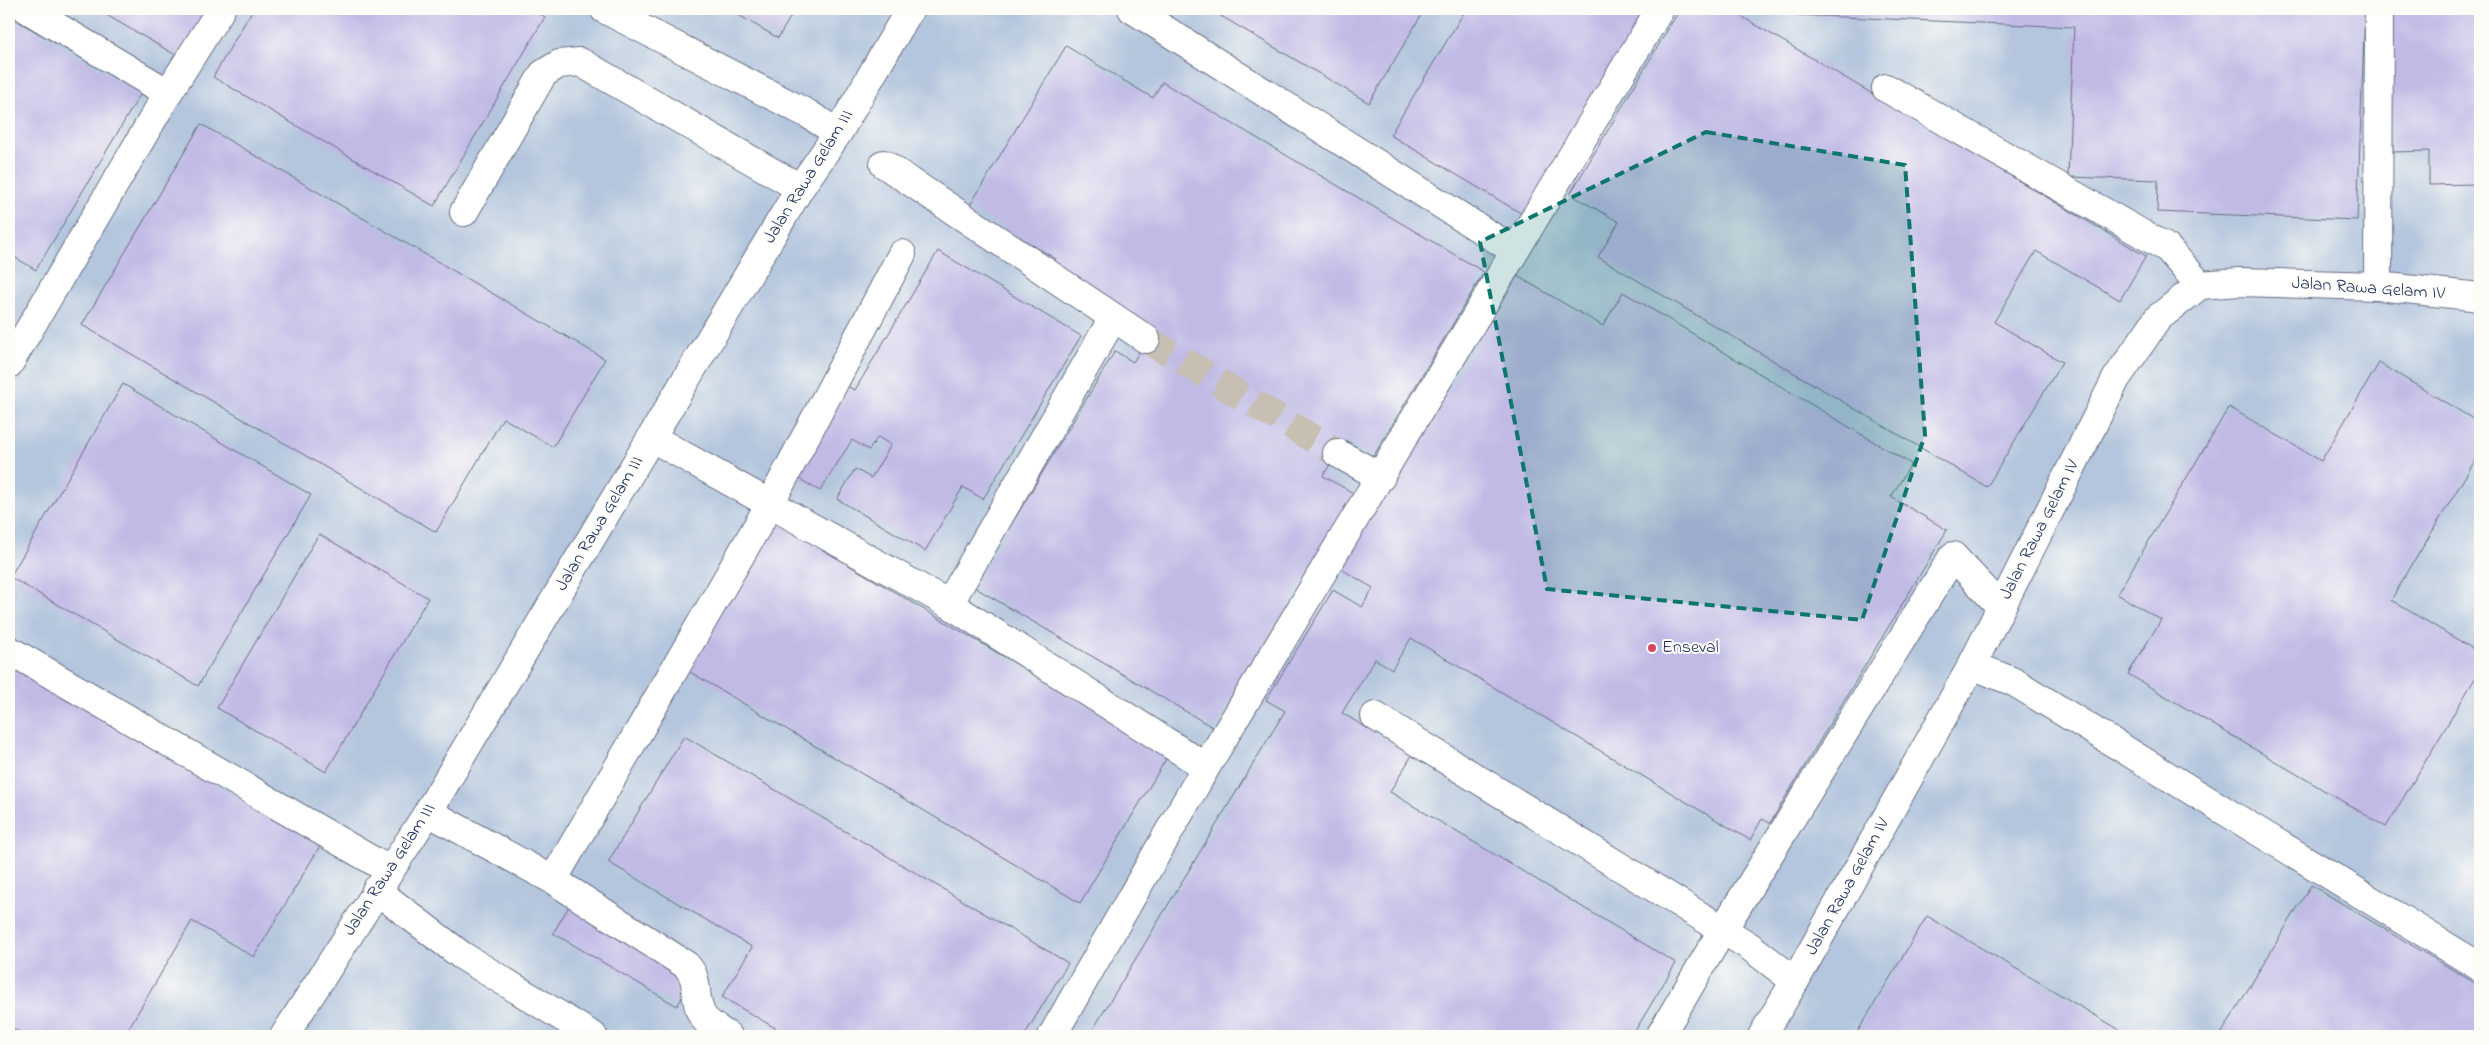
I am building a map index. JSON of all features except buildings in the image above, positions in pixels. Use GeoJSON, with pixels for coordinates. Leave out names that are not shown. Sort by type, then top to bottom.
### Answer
{"type":"FeatureCollection","features":[{"type":"Feature","properties":{"kind":"street"},"geometry":{"type":"LineString","coordinates":[[27,9],[168,93]]}},
{"type":"Feature","properties":{"kind":"street"},"geometry":{"type":"LineString","coordinates":[[9,364],[168,93],[221,9]]}},
{"type":"Feature","properties":{"kind":"street"},"geometry":{"type":"LineString","coordinates":[[604,9],[808,114],[838,133]]}},
{"type":"Feature","properties":{"kind":"street","name":"Jalan Rawa Gelam III"},"geometry":{"type":"LineString","coordinates":[[284,1036],[382,880],[428,812],[800,188],[838,133],[910,9]]}},
{"type":"Feature","properties":{"kind":"street"},"geometry":{"type":"LineString","coordinates":[[1052,1036],[1206,768],[1660,9]]}},
{"type":"Feature","properties":{"kind":"street"},"geometry":{"type":"LineString","coordinates":[[2378,286],[2379,9]]}},
{"type":"Feature","properties":{"kind":"street"},"geometry":{"type":"LineString","coordinates":[[1144,12],[1516,251]]}},
{"type":"Feature","properties":{"kind":"street"},"geometry":{"type":"LineString","coordinates":[[464,212],[543,74],[560,64],[580,62],[800,188]]}},
{"type":"Feature","properties":{"kind":"street"},"geometry":{"type":"LineString","coordinates":[[1886,88],[2167,248],[2200,285]]}},
{"type":"Feature","properties":{"kind":"street"},"geometry":{"type":"LineString","coordinates":[[884,164],[1146,339]]}},
{"type":"Feature","properties":{"kind":"street"},"geometry":{"type":"LineString","coordinates":[[553,880],[770,504],[902,254]]}},
{"type":"Feature","properties":{"kind":"street","name":"Jalan Rawa Gelam IV"},"geometry":{"type":"LineString","coordinates":[[1762,1036],[1795,981],[1972,664],[2116,379],[2158,318],[2200,285],[2239,282],[2378,286],[2480,297]]}},
{"type":"Feature","properties":{"kind":"street"},"geometry":{"type":"LineString","coordinates":[[949,604],[1113,318]]}},
{"type":"Feature","properties":{"kind":"street"},"geometry":{"type":"LineString","coordinates":[[652,438],[949,604],[1206,768]]}},
{"type":"Feature","properties":{"kind":"street"},"geometry":{"type":"LineString","coordinates":[[1337,453],[1381,478]]}},
{"type":"Feature","properties":{"kind":"street"},"geometry":{"type":"LineString","coordinates":[[1660,1036],[1722,931],[1953,556],[2001,607]]}},
{"type":"Feature","properties":{"kind":"street"},"geometry":{"type":"LineString","coordinates":[[9,650],[382,880],[461,955],[593,1036]]}},
{"type":"Feature","properties":{"kind":"street"},"geometry":{"type":"LineString","coordinates":[[1972,664],[2014,682],[2480,967]]}},
{"type":"Feature","properties":{"kind":"street"},"geometry":{"type":"LineString","coordinates":[[1375,716],[1749,946],[1795,981]]}},
{"type":"Feature","properties":{"kind":"street"},"geometry":{"type":"LineString","coordinates":[[428,812],[553,880],[686,965],[695,978],[700,1012],[708,1022],[728,1036]]}},
{"type":"Feature","properties":{"kind":"highlighted area"},"geometry":{"type":"Polygon","coordinates":[[[1706,132],[1905,165],[1925,435],[1862,620],[1547,589],[1480,242],[1706,132]]]}},
{"type":"Feature","properties":{"kind":"shaded area"},"geometry":{"type":"Polygon","coordinates":[[[9,9],[2480,9],[2480,1036],[9,1036],[9,9]]]}},
{"type":"Feature","properties":{"kind":"tunnel"},"geometry":{"type":"LineString","coordinates":[[1146,339],[1337,453]]}},
{"type":"Feature","properties":{"kind":"place","name":"Enseval"},"geometry":{"type":"Point","coordinates":[1652,648]}}]}
